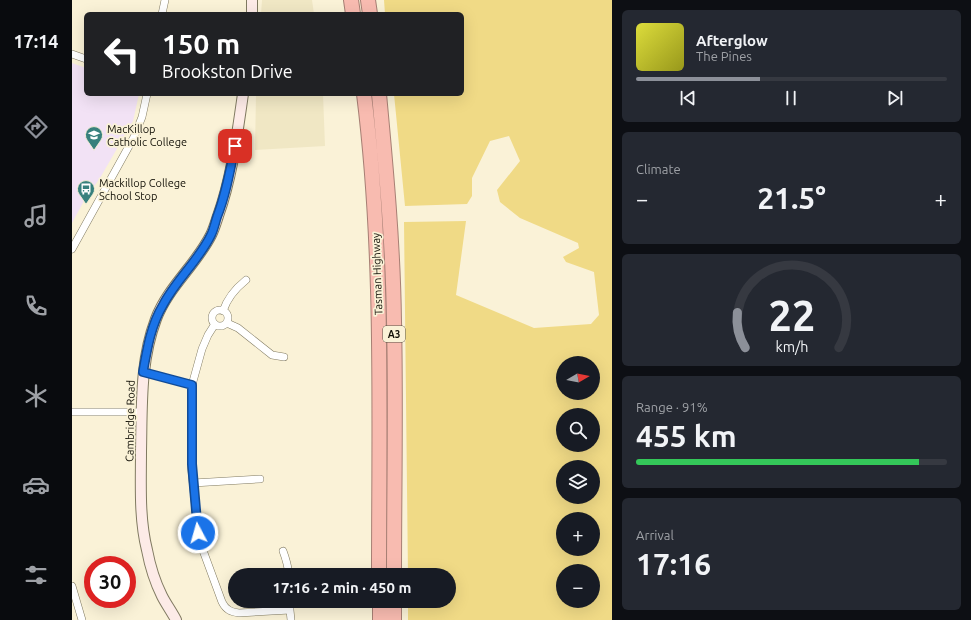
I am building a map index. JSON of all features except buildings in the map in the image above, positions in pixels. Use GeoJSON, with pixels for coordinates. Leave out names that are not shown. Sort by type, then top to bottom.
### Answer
{"type":"FeatureCollection","features":[{"type":"Feature","properties":{"kind":"highway"},"geometry":{"type":"LineString","coordinates":[[351,0],[353,12]]}},
{"type":"Feature","properties":{"kind":"highway"},"geometry":{"type":"LineString","coordinates":[[368,0],[370,12]]}},
{"type":"Feature","properties":{"kind":"highway","name":"Tasman Highway"},"geometry":{"type":"LineString","coordinates":[[364,96],[374,190],[378,281],[380,355],[380,568]]}},
{"type":"Feature","properties":{"kind":"highway","name":"Tasman Highway"},"geometry":{"type":"LineString","coordinates":[[379,96],[387,174],[394,320],[394,568]]}},
{"type":"Feature","properties":{"kind":"highway"},"geometry":{"type":"LineString","coordinates":[[380,608],[380,620]]}},
{"type":"Feature","properties":{"kind":"highway"},"geometry":{"type":"LineString","coordinates":[[394,608],[394,620]]}},
{"type":"Feature","properties":{"kind":"main road"},"geometry":{"type":"LineString","coordinates":[[252,0],[252,12]]}},
{"type":"Feature","properties":{"kind":"main road","name":"Cambridge Road"},"geometry":{"type":"LineString","coordinates":[[176,620],[162,596],[153,574],[146,549],[142,518],[141,483],[143,372],[148,346],[162,305],[202,251],[211,234],[219,213],[228,184],[243,96]]}},
{"type":"Feature","properties":{"kind":"street"},"geometry":{"type":"LineString","coordinates":[[162,12],[165,0]]}},
{"type":"Feature","properties":{"kind":"street"},"geometry":{"type":"LineString","coordinates":[[72,54],[84,58]]}},
{"type":"Feature","properties":{"kind":"street"},"geometry":{"type":"LineString","coordinates":[[72,249],[134,138],[142,117],[147,96]]}},
{"type":"Feature","properties":{"kind":"street"},"geometry":{"type":"LineString","coordinates":[[223,311],[225,303],[246,280]]}},
{"type":"Feature","properties":{"kind":"street"},"geometry":{"type":"LineString","coordinates":[[217,311],[223,311],[228,315],[227,322],[226,324],[217,326],[212,319],[217,311]]}},
{"type":"Feature","properties":{"kind":"street"},"geometry":{"type":"LineString","coordinates":[[227,322],[238,328],[272,355],[284,357]]}},
{"type":"Feature","properties":{"kind":"street"},"geometry":{"type":"LineString","coordinates":[[215,324],[202,349],[192,385],[192,464],[200,545],[217,589],[225,607],[228,610],[233,612],[290,610],[291,620]]}},
{"type":"Feature","properties":{"kind":"street"},"geometry":{"type":"LineString","coordinates":[[143,372],[192,385]]}},
{"type":"Feature","properties":{"kind":"street"},"geometry":{"type":"LineString","coordinates":[[72,412],[142,412]]}},
{"type":"Feature","properties":{"kind":"street"},"geometry":{"type":"LineString","coordinates":[[193,484],[260,479]]}},
{"type":"Feature","properties":{"kind":"street"},"geometry":{"type":"LineString","coordinates":[[283,551],[288,568]]}},
{"type":"Feature","properties":{"kind":"street"},"geometry":{"type":"LineString","coordinates":[[72,586],[82,620]]}},
{"type":"Feature","properties":{"kind":"shaded area"},"geometry":{"type":"Polygon","coordinates":[[[262,0],[312,0],[314,12],[261,12],[262,0]]]}},
{"type":"Feature","properties":{"kind":"shaded area"},"geometry":{"type":"Polygon","coordinates":[[[384,0],[612,0],[612,620],[408,620],[408,608],[456,608],[456,568],[408,568],[404,222],[466,221],[456,295],[534,328],[591,324],[599,315],[594,272],[566,262],[563,257],[579,248],[578,243],[520,218],[500,202],[497,190],[520,161],[509,136],[490,141],[472,178],[472,196],[467,204],[405,206],[394,96],[464,96],[464,12],[385,12],[384,0]]]}},
{"type":"Feature","properties":{"kind":"shaded area","name":"MacKillop Catholic College"},"geometry":{"type":"Polygon","coordinates":[[[72,63],[84,67],[84,96],[139,96],[133,121],[72,223],[72,63]]]}},
{"type":"Feature","properties":{"kind":"shaded area"},"geometry":{"type":"Polygon","coordinates":[[[256,96],[323,96],[325,146],[255,150],[256,96]]]}},
{"type":"Feature","properties":{"kind":"place","name":"MacKillop Catholic College"},"geometry":{"type":"Point","coordinates":[94,150]}},
{"type":"Feature","properties":{"kind":"place","name":"Mackillop College School Stop"},"geometry":{"type":"Point","coordinates":[86,204]}},
{"type":"Feature","properties":{"kind":"route"},"geometry":{"type":"LineString","coordinates":[[198,533],[192,464],[192,385],[143,372],[148,346],[162,305],[202,251],[211,234],[224,199],[235,146]]}}]}
